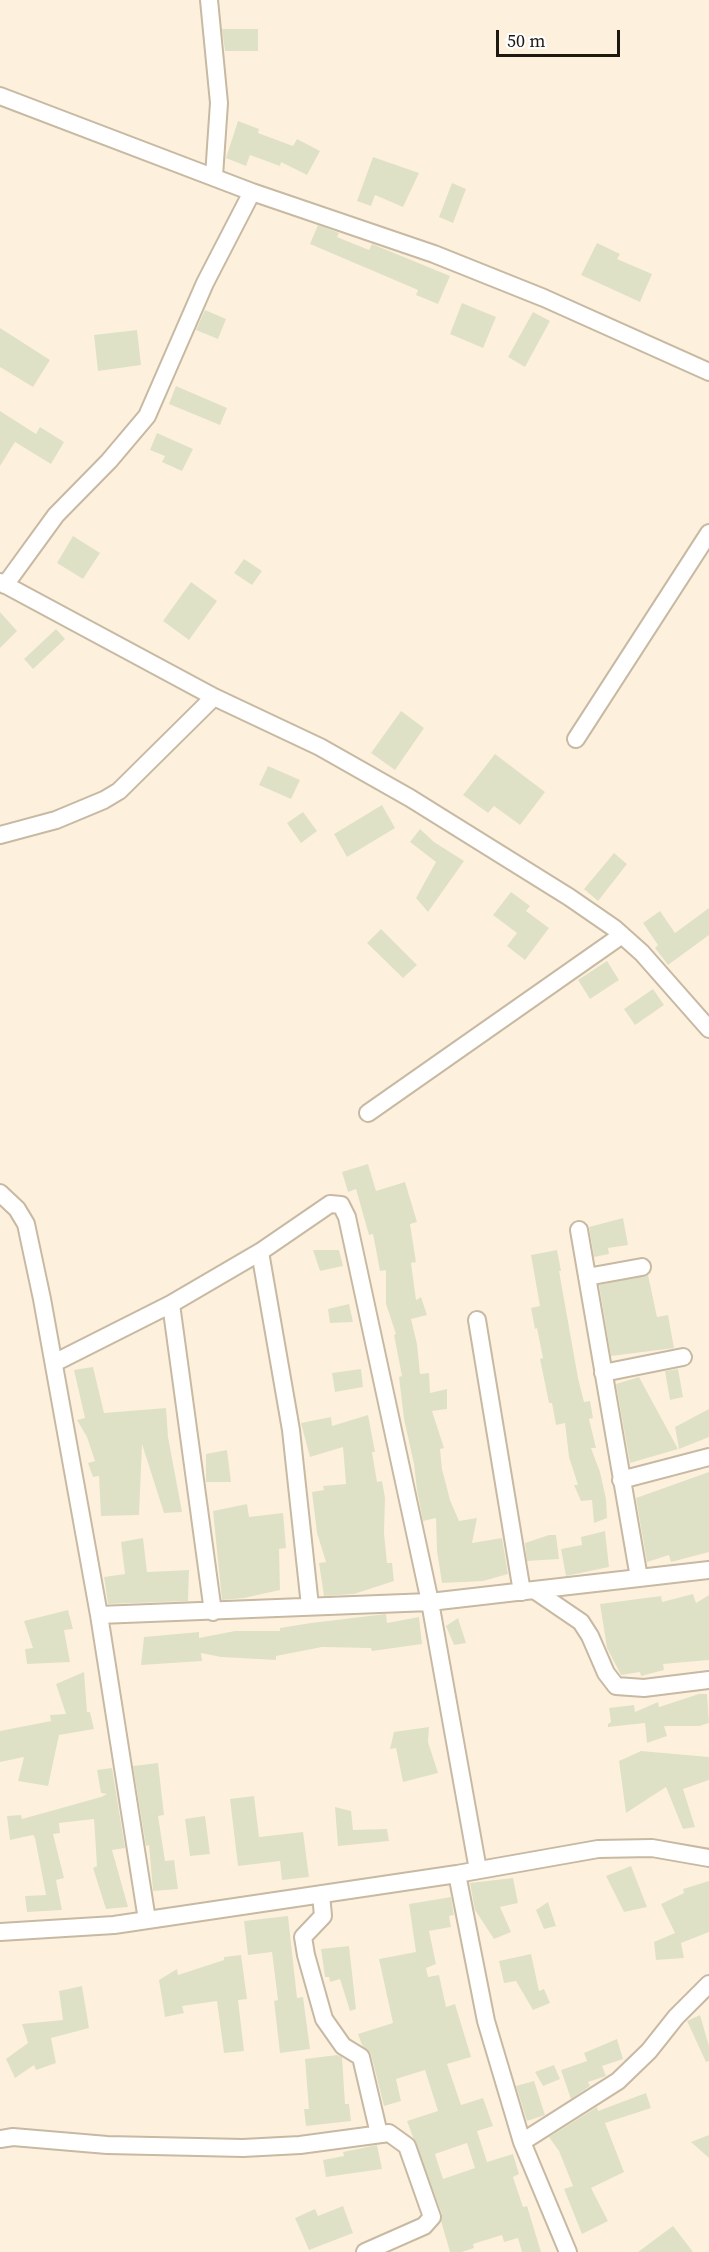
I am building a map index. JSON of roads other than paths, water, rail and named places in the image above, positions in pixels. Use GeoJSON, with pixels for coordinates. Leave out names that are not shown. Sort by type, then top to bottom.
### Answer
{"type":"FeatureCollection","features":[{"type":"Feature","properties":{"kind":"street"},"geometry":{"type":"LineString","coordinates":[[209,0],[219,103],[214,176]]}},
{"type":"Feature","properties":{"kind":"street"},"geometry":{"type":"LineString","coordinates":[[0,96],[252,192],[435,254],[564,307],[709,372]]}},
{"type":"Feature","properties":{"kind":"street"},"geometry":{"type":"LineString","coordinates":[[252,192],[205,282],[147,416],[109,461],[56,515],[3,584],[214,697],[320,747],[411,798],[569,897],[622,935],[642,953],[708,1025]]}},
{"type":"Feature","properties":{"kind":"street"},"geometry":{"type":"LineString","coordinates":[[576,739],[709,533]]}},
{"type":"Feature","properties":{"kind":"street"},"geometry":{"type":"LineString","coordinates":[[0,835],[56,820],[104,800],[119,791],[214,697]]}},
{"type":"Feature","properties":{"kind":"street"},"geometry":{"type":"LineString","coordinates":[[368,1113],[622,935]]}},
{"type":"Feature","properties":{"kind":"street"},"geometry":{"type":"LineString","coordinates":[[0,1193],[17,1209],[26,1224],[54,1363],[99,1615],[147,1920]]}},
{"type":"Feature","properties":{"kind":"street"},"geometry":{"type":"LineString","coordinates":[[54,1363],[171,1304],[260,1252],[330,1204],[341,1205],[347,1217],[430,1602],[478,1870]]}},
{"type":"Feature","properties":{"kind":"street"},"geometry":{"type":"LineString","coordinates":[[579,1230],[639,1578]]}},
{"type":"Feature","properties":{"kind":"street"},"geometry":{"type":"LineString","coordinates":[[260,1252],[291,1430],[310,1606]]}},
{"type":"Feature","properties":{"kind":"street"},"geometry":{"type":"LineString","coordinates":[[587,1277],[642,1267]]}},
{"type":"Feature","properties":{"kind":"street"},"geometry":{"type":"LineString","coordinates":[[171,1304],[213,1612]]}},
{"type":"Feature","properties":{"kind":"street"},"geometry":{"type":"LineString","coordinates":[[477,1320],[528,1591],[581,1622],[590,1636],[606,1673],[616,1686],[644,1689],[709,1680]]}},
{"type":"Feature","properties":{"kind":"street"},"geometry":{"type":"LineString","coordinates":[[603,1372],[683,1357]]}},
{"type":"Feature","properties":{"kind":"street"},"geometry":{"type":"LineString","coordinates":[[621,1480],[709,1457]]}},
{"type":"Feature","properties":{"kind":"street"},"geometry":{"type":"LineString","coordinates":[[99,1615],[430,1602],[709,1570]]}},
{"type":"Feature","properties":{"kind":"street"},"geometry":{"type":"LineString","coordinates":[[0,1932],[114,1925],[457,1874],[598,1849],[652,1848],[709,1858]]}},
{"type":"Feature","properties":{"kind":"street"},"geometry":{"type":"LineString","coordinates":[[457,1874],[486,2021],[522,2142],[568,2252]]}},
{"type":"Feature","properties":{"kind":"street"},"geometry":{"type":"LineString","coordinates":[[321,1894],[323,1916],[303,1937],[306,1955],[324,2019],[343,2046],[361,2057],[379,2134]]}},
{"type":"Feature","properties":{"kind":"street"},"geometry":{"type":"LineString","coordinates":[[522,2142],[618,2081],[649,2051],[676,2017],[709,1984]]}},
{"type":"Feature","properties":{"kind":"street"},"geometry":{"type":"LineString","coordinates":[[0,2139],[13,2137],[107,2145],[243,2148],[300,2145],[379,2134],[395,2135],[407,2146],[432,2217],[424,2226],[365,2252]]}}]}
